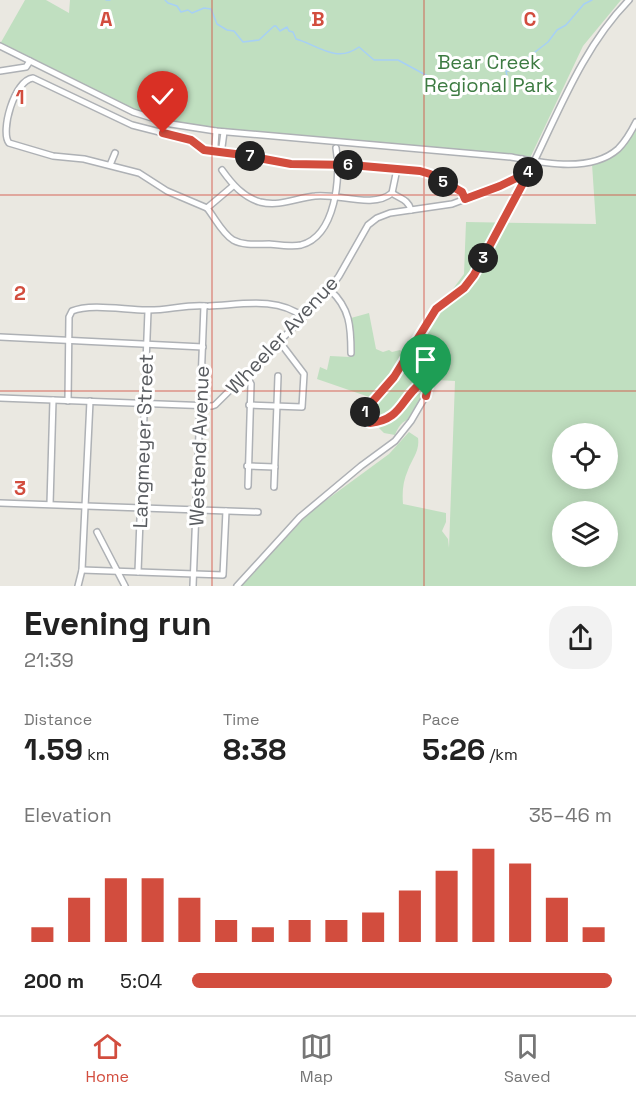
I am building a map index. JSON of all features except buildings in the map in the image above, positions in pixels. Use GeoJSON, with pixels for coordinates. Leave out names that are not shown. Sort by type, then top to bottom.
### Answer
{"type":"FeatureCollection","features":[{"type":"Feature","properties":{"kind":"street"},"geometry":{"type":"LineString","coordinates":[[237,586],[300,517],[404,433],[426,396],[428,390],[426,385],[418,385],[402,406],[389,418],[370,423],[364,419],[364,412],[394,377],[436,309],[464,288],[474,275],[529,172],[590,49],[607,24],[629,0]]}},
{"type":"Feature","properties":{"kind":"street"},"geometry":{"type":"LineString","coordinates":[[0,46],[133,112],[171,124],[224,132],[522,159],[534,162],[588,163],[599,160],[618,149],[636,122]]}},
{"type":"Feature","properties":{"kind":"street"},"geometry":{"type":"LineString","coordinates":[[0,71],[26,67],[30,61]]}},
{"type":"Feature","properties":{"kind":"street"},"geometry":{"type":"LineString","coordinates":[[336,148],[338,164],[333,212],[313,238],[307,243],[295,245],[246,243],[234,240],[226,233],[207,208],[167,191],[139,173],[84,159],[53,156],[9,143],[5,141],[3,134],[11,100],[19,85],[33,78],[132,125],[191,140],[204,150],[291,164],[338,164],[430,174],[462,192],[465,199]]}},
{"type":"Feature","properties":{"kind":"street"},"geometry":{"type":"LineString","coordinates":[[0,113],[8,114]]}},
{"type":"Feature","properties":{"kind":"street"},"geometry":{"type":"LineString","coordinates":[[216,131],[215,144],[222,145],[224,132]]}},
{"type":"Feature","properties":{"kind":"street"},"geometry":{"type":"LineString","coordinates":[[110,165],[115,153]]}},
{"type":"Feature","properties":{"kind":"street"},"geometry":{"type":"LineString","coordinates":[[522,159],[526,162],[529,172]]}},
{"type":"Feature","properties":{"kind":"street"},"geometry":{"type":"LineString","coordinates":[[222,170],[233,186],[254,200],[285,203],[315,196],[376,200],[387,198],[392,194],[397,169]]}},
{"type":"Feature","properties":{"kind":"street","name":"Wheeler Avenue"},"geometry":{"type":"LineString","coordinates":[[0,398],[215,405],[330,290],[368,225],[383,216],[441,207],[500,186],[529,172]]}},
{"type":"Feature","properties":{"kind":"street"},"geometry":{"type":"LineString","coordinates":[[207,208],[233,186]]}},
{"type":"Feature","properties":{"kind":"street"},"geometry":{"type":"LineString","coordinates":[[392,194],[403,198],[411,210]]}},
{"type":"Feature","properties":{"kind":"street"},"geometry":{"type":"LineString","coordinates":[[330,290],[339,298],[350,320],[351,353]]}},
{"type":"Feature","properties":{"kind":"street"},"geometry":{"type":"LineString","coordinates":[[68,401],[69,317],[72,310],[84,308],[148,310],[182,306],[271,304],[303,317]]}},
{"type":"Feature","properties":{"kind":"street","name":"Westend Avenue"},"geometry":{"type":"LineString","coordinates":[[193,586],[200,406],[207,306]]}},
{"type":"Feature","properties":{"kind":"street","name":"Langmeyer Street"},"geometry":{"type":"LineString","coordinates":[[138,572],[148,310]]}},
{"type":"Feature","properties":{"kind":"street"},"geometry":{"type":"LineString","coordinates":[[0,337],[203,347]]}},
{"type":"Feature","properties":{"kind":"street"},"geometry":{"type":"LineString","coordinates":[[250,405],[302,407],[304,374],[279,341]]}},
{"type":"Feature","properties":{"kind":"street"},"geometry":{"type":"LineString","coordinates":[[246,375],[251,384],[249,486]]}},
{"type":"Feature","properties":{"kind":"street"},"geometry":{"type":"LineString","coordinates":[[274,487],[278,376]]}},
{"type":"Feature","properties":{"kind":"street"},"geometry":{"type":"LineString","coordinates":[[50,504],[53,400]]}},
{"type":"Feature","properties":{"kind":"street"},"geometry":{"type":"LineString","coordinates":[[78,586],[82,570],[90,401]]}},
{"type":"Feature","properties":{"kind":"street"},"geometry":{"type":"LineString","coordinates":[[248,466],[275,467]]}},
{"type":"Feature","properties":{"kind":"street"},"geometry":{"type":"LineString","coordinates":[[0,503],[258,512]]}},
{"type":"Feature","properties":{"kind":"street"},"geometry":{"type":"LineString","coordinates":[[82,570],[223,575],[226,511]]}},
{"type":"Feature","properties":{"kind":"street"},"geometry":{"type":"LineString","coordinates":[[97,532],[125,586]]}},
{"type":"Feature","properties":{"kind":"green space","name":"Bear Creek Regional Park"},"geometry":{"type":"Polygon","coordinates":[[[25,0],[46,0],[69,13],[70,0],[621,0],[583,46],[530,158],[420,146],[217,129],[172,121],[133,109],[0,44],[25,0]]]}},
{"type":"Feature","properties":{"kind":"green space"},"geometry":{"type":"Polygon","coordinates":[[[636,127],[636,586],[241,586],[310,512],[389,454],[409,432],[418,438],[418,443],[417,451],[405,478],[403,504],[446,513],[446,522],[442,531],[448,539],[449,548],[455,381],[436,380],[430,376],[418,383],[403,403],[390,415],[378,420],[369,419],[368,412],[390,389],[409,362],[421,332],[464,274],[466,222],[596,224],[592,164],[618,151],[636,127]]]}},
{"type":"Feature","properties":{"kind":"green space"},"geometry":{"type":"Polygon","coordinates":[[[369,313],[376,349],[383,352],[400,350],[406,355],[386,384],[372,398],[317,379],[320,367],[327,370],[330,356],[350,357],[354,338],[351,318],[369,313]]]}},
{"type":"Feature","properties":{"kind":"green space"},"geometry":{"type":"Polygon","coordinates":[[[422,387],[426,389],[410,419],[397,429],[395,435],[384,433],[377,426],[394,418],[422,387]]]}},
{"type":"Feature","properties":{"kind":"waterway"},"geometry":{"type":"LineString","coordinates":[[165,0],[177,6],[181,12],[188,10],[192,13],[204,8],[211,9],[217,24],[234,31],[243,42],[259,40],[274,26],[280,31],[287,27],[296,39],[326,51],[342,54],[359,47],[374,60],[398,60],[435,80],[462,89],[497,88],[507,76],[506,71],[509,71],[515,64],[521,63],[548,42],[584,4],[592,0]]}},
{"type":"Feature","properties":{"kind":"route"},"geometry":{"type":"LineString","coordinates":[[163,133],[191,140],[204,150],[291,164],[338,164],[420,171],[462,192],[465,199],[482,194],[529,172],[474,275],[464,288],[436,309],[394,377],[364,412],[364,419],[370,423],[389,418],[398,412],[420,384],[428,387],[426,396]]}}]}
